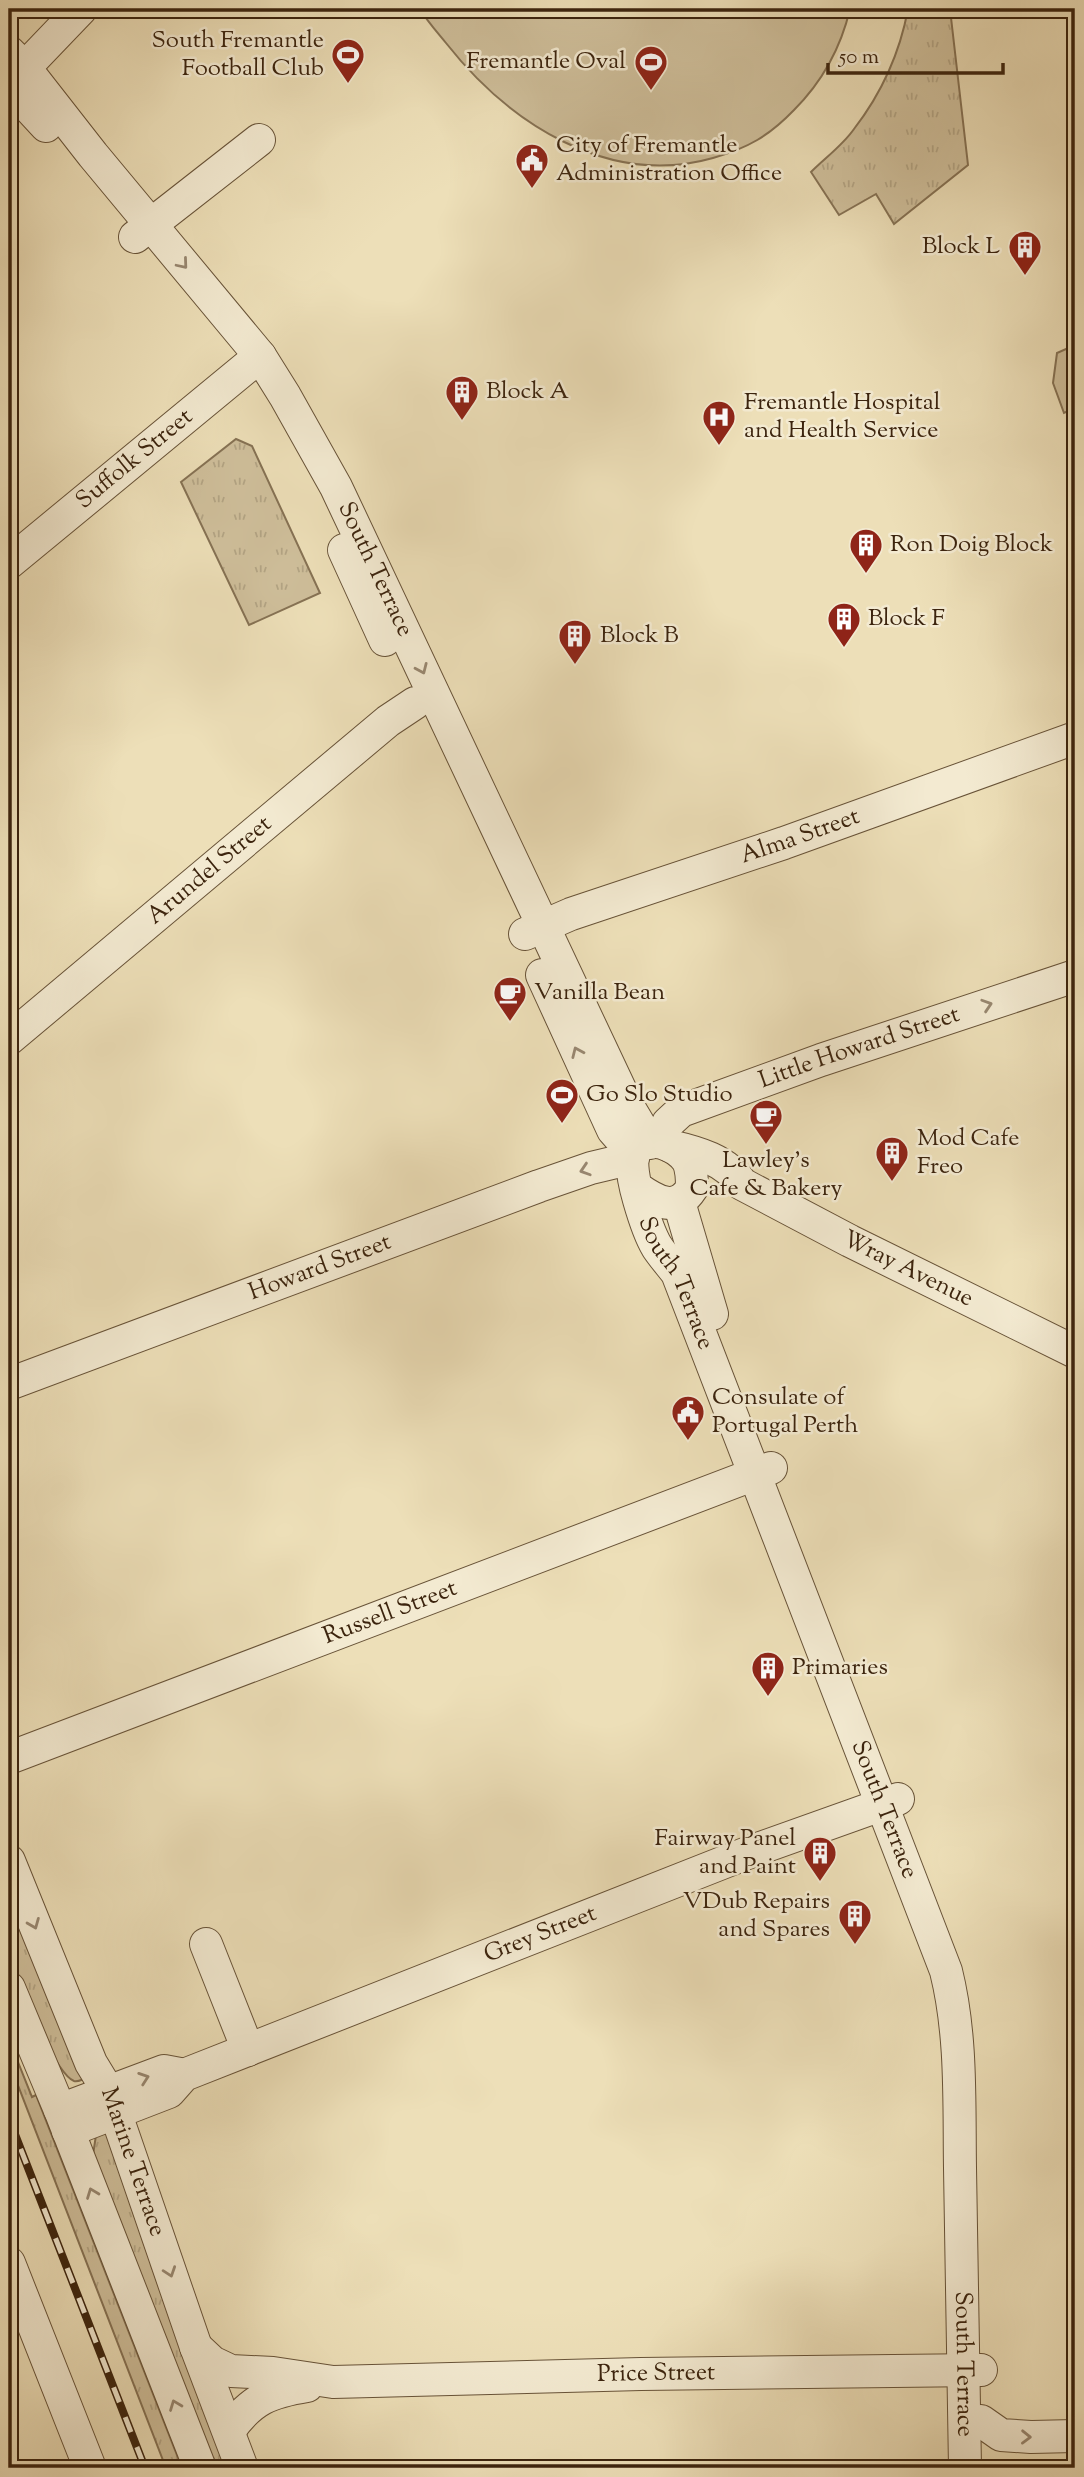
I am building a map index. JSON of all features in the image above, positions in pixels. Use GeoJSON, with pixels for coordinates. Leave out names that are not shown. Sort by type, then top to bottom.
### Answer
{"type":"FeatureCollection","features":[{"type":"Feature","properties":{"kind":"street"},"geometry":{"type":"LineString","coordinates":[[13,72],[81,9]]}},
{"type":"Feature","properties":{"kind":"street","name":"South Terrace"},"geometry":{"type":"LineString","coordinates":[[13,72],[49,100],[143,232],[251,363],[285,396],[337,487],[534,931]]}},
{"type":"Feature","properties":{"kind":"street"},"geometry":{"type":"LineString","coordinates":[[143,232],[259,140]]}},
{"type":"Feature","properties":{"kind":"street","name":"South Terrace"},"geometry":{"type":"LineString","coordinates":[[251,363],[319,497],[415,703],[628,1106],[647,1155],[649,1231],[657,1247],[677,1273],[763,1472],[890,1802],[946,1972],[956,2025],[972,2370],[965,2468]]}},
{"type":"Feature","properties":{"kind":"street","name":"Suffolk Street"},"geometry":{"type":"LineString","coordinates":[[9,563],[251,363]]}},
{"type":"Feature","properties":{"kind":"street","name":"Arundel Street"},"geometry":{"type":"LineString","coordinates":[[9,1039],[388,720],[415,703]]}},
{"type":"Feature","properties":{"kind":"street","name":"Alma Street"},"geometry":{"type":"LineString","coordinates":[[534,931],[571,914],[784,843],[1075,739]]}},
{"type":"Feature","properties":{"kind":"street","name":"Little Howard Street"},"geometry":{"type":"LineString","coordinates":[[647,1155],[668,1123],[681,1111],[821,1060],[1075,976]]}},
{"type":"Feature","properties":{"kind":"street","name":"Wray Avenue"},"geometry":{"type":"LineString","coordinates":[[647,1155],[691,1150],[712,1159],[733,1171],[741,1184],[1075,1352]]}},
{"type":"Feature","properties":{"kind":"street"},"geometry":{"type":"LineString","coordinates":[[647,1155],[655,1200],[666,1203],[686,1195],[741,1184]]}},
{"type":"Feature","properties":{"kind":"street","name":"South Terrace"},"geometry":{"type":"LineString","coordinates":[[647,1155],[687,1160],[686,1195],[713,1317],[763,1472]]}},
{"type":"Feature","properties":{"kind":"street","name":"Howard Street"},"geometry":{"type":"LineString","coordinates":[[9,1384],[539,1186],[592,1168],[647,1155]]}},
{"type":"Feature","properties":{"kind":"street","name":"Russell Street"},"geometry":{"type":"LineString","coordinates":[[9,1758],[763,1472]]}},
{"type":"Feature","properties":{"kind":"street","name":"Grey Street"},"geometry":{"type":"LineString","coordinates":[[64,2121],[112,2102],[164,2071],[184,2075],[755,1850],[890,1802]]}},
{"type":"Feature","properties":{"kind":"street","name":"Marine Terrace"},"geometry":{"type":"LineString","coordinates":[[9,1861],[91,2063],[112,2102],[196,2347],[242,2468]]}},
{"type":"Feature","properties":{"kind":"street"},"geometry":{"type":"LineString","coordinates":[[206,1944],[248,2050]]}},
{"type":"Feature","properties":{"kind":"street","name":"Marine Terrace"},"geometry":{"type":"LineString","coordinates":[[9,1988],[200,2468]]}},
{"type":"Feature","properties":{"kind":"street"},"geometry":{"type":"LineString","coordinates":[[9,2263],[90,2468]]}},
{"type":"Feature","properties":{"kind":"street","name":"Price Street"},"geometry":{"type":"LineString","coordinates":[[196,2347],[212,2362],[231,2371],[273,2373],[333,2382]]}},
{"type":"Feature","properties":{"kind":"street","name":"South Terrace"},"geometry":{"type":"LineString","coordinates":[[972,2370],[981,2421],[982,2468]]}},
{"type":"Feature","properties":{"kind":"street","name":"Price Street"},"geometry":{"type":"LineString","coordinates":[[229,2431],[247,2409],[263,2396],[282,2390],[333,2382],[972,2370]]}},
{"type":"Feature","properties":{"kind":"street"},"geometry":{"type":"LineString","coordinates":[[981,2421],[1001,2435],[1075,2436]]}},
{"type":"Feature","properties":{"kind":"green space","name":"Fremantle Oval"},"geometry":{"type":"Polygon","coordinates":[[[420,9],[850,9],[829,63],[813,88],[785,119],[767,134],[737,150],[713,158],[674,165],[636,164],[599,156],[564,142],[530,122],[471,72],[420,9]]]}},
{"type":"Feature","properties":{"kind":"green space"},"geometry":{"type":"Polygon","coordinates":[[[908,9],[950,9],[968,165],[894,224],[876,194],[839,215],[811,172],[850,135],[873,102],[895,57],[908,9]]]}},
{"type":"Feature","properties":{"kind":"green space"},"geometry":{"type":"Polygon","coordinates":[[[1075,345],[1075,408],[1064,413],[1053,383],[1057,353],[1075,345]]]}},
{"type":"Feature","properties":{"kind":"green space"},"geometry":{"type":"Polygon","coordinates":[[[236,439],[252,446],[320,593],[249,625],[181,482],[236,439]]]}},
{"type":"Feature","properties":{"kind":"green space"},"geometry":{"type":"Polygon","coordinates":[[[9,1877],[84,2079],[74,2081],[56,2061],[26,2001],[12,1964],[7,1936],[9,1877]]]}},
{"type":"Feature","properties":{"kind":"green space"},"geometry":{"type":"Polygon","coordinates":[[[14,2052],[32,2097],[36,2095],[182,2468],[166,2468],[9,2062],[9,2054],[14,2052]]]}},
{"type":"Feature","properties":{"kind":"green space"},"geometry":{"type":"Polygon","coordinates":[[[108,2133],[238,2468],[212,2468],[93,2155],[96,2135],[108,2133]]]}},
{"type":"Feature","properties":{"kind":"railway"},"geometry":{"type":"LineString","coordinates":[[9,2119],[145,2468]]}},
{"type":"Feature","properties":{"kind":"place","name":"South Fremantle Football Club"},"geometry":{"type":"Point","coordinates":[348,85]}},
{"type":"Feature","properties":{"kind":"place","name":"Fremantle Oval"},"geometry":{"type":"Point","coordinates":[651,92]}},
{"type":"Feature","properties":{"kind":"place","name":"City of Fremantle Administration Office"},"geometry":{"type":"Point","coordinates":[532,190]}},
{"type":"Feature","properties":{"kind":"place","name":"Block L"},"geometry":{"type":"Point","coordinates":[1025,277]}},
{"type":"Feature","properties":{"kind":"place","name":"Block A"},"geometry":{"type":"Point","coordinates":[462,422]}},
{"type":"Feature","properties":{"kind":"place","name":"Fremantle Hospital and Health Service"},"geometry":{"type":"Point","coordinates":[719,447]}},
{"type":"Feature","properties":{"kind":"place","name":"Ron Doig Block"},"geometry":{"type":"Point","coordinates":[866,575]}},
{"type":"Feature","properties":{"kind":"place","name":"Block F"},"geometry":{"type":"Point","coordinates":[844,649]}},
{"type":"Feature","properties":{"kind":"place","name":"Block B"},"geometry":{"type":"Point","coordinates":[575,666]}},
{"type":"Feature","properties":{"kind":"place","name":"Vanilla Bean"},"geometry":{"type":"Point","coordinates":[510,1023]}},
{"type":"Feature","properties":{"kind":"place","name":"Go Slo Studio"},"geometry":{"type":"Point","coordinates":[562,1125]}},
{"type":"Feature","properties":{"kind":"place","name":"Lawley's Cafe & Bakery"},"geometry":{"type":"Point","coordinates":[766,1146]}},
{"type":"Feature","properties":{"kind":"place","name":"Mod Cafe Freo"},"geometry":{"type":"Point","coordinates":[892,1183]}},
{"type":"Feature","properties":{"kind":"place","name":"Consulate of Portugal Perth"},"geometry":{"type":"Point","coordinates":[688,1442]}},
{"type":"Feature","properties":{"kind":"place","name":"Primaries"},"geometry":{"type":"Point","coordinates":[768,1698]}},
{"type":"Feature","properties":{"kind":"place","name":"Fairway Panel and Paint"},"geometry":{"type":"Point","coordinates":[820,1883]}},
{"type":"Feature","properties":{"kind":"place","name":"VDub Repairs and Spares"},"geometry":{"type":"Point","coordinates":[855,1946]}}]}
